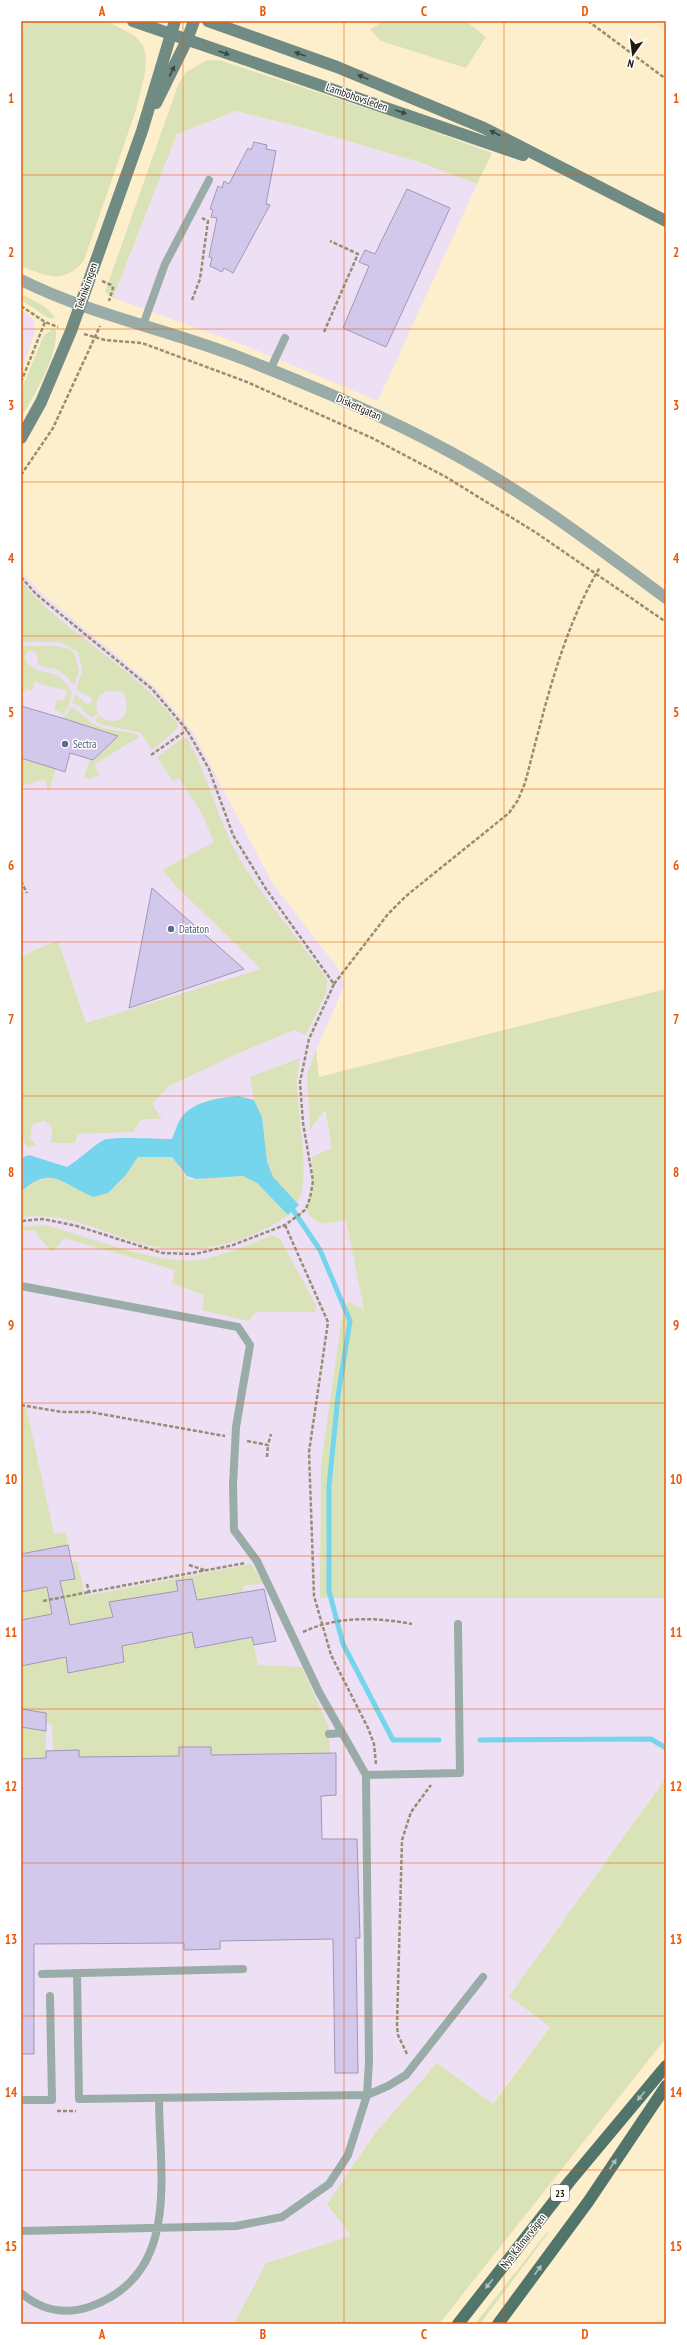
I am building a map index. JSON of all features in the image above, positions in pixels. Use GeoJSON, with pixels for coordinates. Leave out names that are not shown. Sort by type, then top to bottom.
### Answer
{"type":"FeatureCollection","features":[{"type":"Feature","properties":{"kind":"main road","name":"Lambohovsleden"},"geometry":{"type":"LineString","coordinates":[[133,21],[480,139],[580,177]]}},
{"type":"Feature","properties":{"kind":"main road","name":"Teknikringen"},"geometry":{"type":"LineString","coordinates":[[21,438],[41,402],[71,331],[89,276],[142,131],[175,21]]}},
{"type":"Feature","properties":{"kind":"main road","name":"Teknikringen"},"geometry":{"type":"LineString","coordinates":[[142,131],[187,40],[194,21]]}},
{"type":"Feature","properties":{"kind":"main road","name":"Lambohovsleden"},"geometry":{"type":"LineString","coordinates":[[208,21],[337,67],[413,97],[484,128],[666,221]]}},
{"type":"Feature","properties":{"kind":"main road","name":"Nya Kalmarvägen"},"geometry":{"type":"LineString","coordinates":[[458,2324],[570,2181],[666,2066]]}},
{"type":"Feature","properties":{"kind":"main road","name":"23"},"geometry":{"type":"LineString","coordinates":[[498,2324],[588,2202],[666,2086]]}},
{"type":"Feature","properties":{"kind":"street","name":"Diskettgatan"},"geometry":{"type":"LineString","coordinates":[[21,280],[80,304],[270,370],[396,424],[454,454],[526,499],[666,598]]}},
{"type":"Feature","properties":{"kind":"lane"},"geometry":{"type":"LineString","coordinates":[[143,325],[165,264],[209,180]]}},
{"type":"Feature","properties":{"kind":"lane"},"geometry":{"type":"LineString","coordinates":[[270,370],[285,338]]}},
{"type":"Feature","properties":{"kind":"lane"},"geometry":{"type":"LineString","coordinates":[[21,1286],[238,1327],[250,1345],[236,1439],[233,1485],[234,1530],[257,1560],[293,1637],[341,1733],[366,1775],[369,2062],[367,2095],[348,2155],[329,2184],[282,2217],[236,2226],[21,2231]]}},
{"type":"Feature","properties":{"kind":"lane"},"geometry":{"type":"LineString","coordinates":[[366,1775],[460,1773],[458,1624]]}},
{"type":"Feature","properties":{"kind":"lane"},"geometry":{"type":"LineString","coordinates":[[329,1734],[341,1733]]}},
{"type":"Feature","properties":{"kind":"lane"},"geometry":{"type":"LineString","coordinates":[[42,1974],[243,1969]]}},
{"type":"Feature","properties":{"kind":"lane"},"geometry":{"type":"LineString","coordinates":[[77,1973],[78,2099],[367,2095],[388,2086],[406,2075],[483,1977]]}},
{"type":"Feature","properties":{"kind":"lane"},"geometry":{"type":"LineString","coordinates":[[21,2100],[52,2100],[50,1996]]}},
{"type":"Feature","properties":{"kind":"lane"},"geometry":{"type":"LineString","coordinates":[[21,2293],[31,2302],[60,2312],[79,2310],[104,2301],[129,2283],[138,2272],[151,2252],[161,2215],[158,2098]]}},
{"type":"Feature","properties":{"kind":"path"},"geometry":{"type":"LineString","coordinates":[[588,21],[666,79]]}},
{"type":"Feature","properties":{"kind":"path"},"geometry":{"type":"LineString","coordinates":[[192,212],[208,221],[200,279],[192,300]]}},
{"type":"Feature","properties":{"kind":"path"},"geometry":{"type":"LineString","coordinates":[[324,332],[358,254],[330,240]]}},
{"type":"Feature","properties":{"kind":"path"},"geometry":{"type":"LineString","coordinates":[[21,475],[53,428],[96,337],[112,292],[112,285],[89,276]]}},
{"type":"Feature","properties":{"kind":"path"},"geometry":{"type":"LineString","coordinates":[[21,306],[45,322],[71,331],[96,337],[142,343],[247,382],[372,438],[458,485],[535,532],[666,622]]}},
{"type":"Feature","properties":{"kind":"path"},"geometry":{"type":"LineString","coordinates":[[21,382],[45,322]]}},
{"type":"Feature","properties":{"kind":"path"},"geometry":{"type":"LineString","coordinates":[[21,1222],[43,1220],[77,1226],[162,1253],[195,1254],[233,1245],[285,1225],[306,1209],[310,1198],[312,1181],[303,1123],[300,1082],[309,1039],[334,984],[388,914],[406,896],[509,813],[518,800],[525,783],[557,667],[596,574],[608,556]]}},
{"type":"Feature","properties":{"kind":"path"},"geometry":{"type":"LineString","coordinates":[[21,576],[36,594],[152,689],[187,730],[209,769],[233,834],[266,888],[334,984]]}},
{"type":"Feature","properties":{"kind":"path"},"geometry":{"type":"LineString","coordinates":[[151,755],[187,730]]}},
{"type":"Feature","properties":{"kind":"path"},"geometry":{"type":"LineString","coordinates":[[21,881],[27,893]]}},
{"type":"Feature","properties":{"kind":"path"},"geometry":{"type":"LineString","coordinates":[[285,1225],[328,1322],[309,1452],[314,1596],[331,1655],[374,1744],[376,1775]]}},
{"type":"Feature","properties":{"kind":"path"},"geometry":{"type":"LineString","coordinates":[[21,1405],[62,1412],[90,1412],[268,1445]]}},
{"type":"Feature","properties":{"kind":"path"},"geometry":{"type":"LineString","coordinates":[[267,1457],[271,1434]]}},
{"type":"Feature","properties":{"kind":"path"},"geometry":{"type":"LineString","coordinates":[[43,1601],[257,1560]]}},
{"type":"Feature","properties":{"kind":"path"},"geometry":{"type":"LineString","coordinates":[[189,1565],[204,1570]]}},
{"type":"Feature","properties":{"kind":"path"},"geometry":{"type":"LineString","coordinates":[[88,1584],[89,1592]]}},
{"type":"Feature","properties":{"kind":"path"},"geometry":{"type":"LineString","coordinates":[[293,1637],[322,1623],[347,1620],[381,1618],[412,1624]]}},
{"type":"Feature","properties":{"kind":"path"},"geometry":{"type":"LineString","coordinates":[[406,2075],[408,2057],[398,2035],[402,1840],[411,1812],[433,1783],[434,1773]]}},
{"type":"Feature","properties":{"kind":"shaded area"},"geometry":{"type":"Polygon","coordinates":[[[236,111],[304,128],[419,162],[477,184],[378,401],[246,346],[113,298],[177,134],[236,111]]]}},
{"type":"Feature","properties":{"kind":"shaded area"},"geometry":{"type":"Polygon","coordinates":[[[21,310],[29,315],[34,321],[35,332],[21,373],[21,310]]]}},
{"type":"Feature","properties":{"kind":"shaded area"},"geometry":{"type":"Polygon","coordinates":[[[21,571],[38,590],[156,688],[193,732],[273,884],[337,967],[345,984],[316,1050],[318,1077],[365,1311],[320,1598],[666,1598],[666,1778],[509,1996],[550,2027],[492,2104],[437,2063],[376,2132],[327,2204],[352,2236],[266,2263],[234,2324],[21,2324],[21,571]]]}},
{"type":"Feature","properties":{"kind":"green space"},"geometry":{"type":"Polygon","coordinates":[[[21,21],[107,21],[135,36],[143,45],[146,58],[145,73],[136,110],[84,260],[77,268],[62,276],[38,273],[21,266],[21,21]]]}},
{"type":"Feature","properties":{"kind":"green space"},"geometry":{"type":"Polygon","coordinates":[[[384,21],[466,21],[486,37],[466,68],[381,41],[370,29],[384,21]]]}},
{"type":"Feature","properties":{"kind":"green space"},"geometry":{"type":"Polygon","coordinates":[[[207,60],[222,61],[396,118],[492,153],[477,184],[419,162],[304,128],[236,111],[177,134],[113,298],[105,292],[178,85],[186,72],[207,60]]]}},
{"type":"Feature","properties":{"kind":"green space"},"geometry":{"type":"Polygon","coordinates":[[[21,294],[44,306],[55,317],[50,319],[21,300],[21,294]]]}},
{"type":"Feature","properties":{"kind":"green space"},"geometry":{"type":"Polygon","coordinates":[[[53,329],[56,331],[56,341],[49,363],[44,376],[21,417],[21,390],[44,335],[53,329]]]}},
{"type":"Feature","properties":{"kind":"green space"},"geometry":{"type":"Polygon","coordinates":[[[21,582],[59,619],[142,685],[178,724],[176,730],[152,750],[140,732],[103,725],[94,720],[100,716],[107,720],[113,721],[119,720],[123,717],[127,707],[123,693],[111,691],[102,694],[97,701],[98,714],[91,718],[79,706],[72,703],[75,694],[87,704],[91,703],[92,698],[76,690],[82,671],[78,652],[60,642],[21,642],[21,582]]]}},
{"type":"Feature","properties":{"kind":"green space"},"geometry":{"type":"Polygon","coordinates":[[[21,645],[54,646],[74,652],[79,671],[74,686],[61,672],[39,665],[37,663],[38,656],[35,652],[29,651],[25,656],[26,662],[37,670],[56,675],[63,680],[72,692],[69,706],[63,714],[60,715],[61,712],[54,710],[57,699],[64,701],[67,690],[42,685],[35,681],[32,691],[26,689],[25,694],[22,690],[21,645]]]}},
{"type":"Feature","properties":{"kind":"green space"},"geometry":{"type":"Polygon","coordinates":[[[70,707],[77,710],[93,724],[104,728],[136,734],[139,737],[94,765],[100,775],[89,779],[84,777],[90,759],[93,760],[118,736],[62,718],[68,714],[70,707]]]}},
{"type":"Feature","properties":{"kind":"green space"},"geometry":{"type":"Polygon","coordinates":[[[183,738],[187,738],[195,754],[235,851],[264,895],[327,979],[326,993],[306,1035],[294,1030],[239,1053],[169,1086],[152,1104],[162,1119],[146,1119],[140,1121],[133,1132],[78,1134],[75,1143],[51,1143],[52,1127],[44,1120],[32,1125],[30,1138],[37,1146],[28,1147],[23,1141],[21,1142],[21,958],[32,951],[58,941],[86,1023],[261,969],[178,888],[162,870],[214,842],[202,814],[179,778],[173,781],[157,757],[183,738]]]}},
{"type":"Feature","properties":{"kind":"green space"},"geometry":{"type":"Polygon","coordinates":[[[21,758],[56,769],[48,793],[45,779],[21,786],[21,758]]]}},
{"type":"Feature","properties":{"kind":"green space"},"geometry":{"type":"Polygon","coordinates":[[[666,989],[666,1598],[320,1598],[321,1465],[341,1323],[348,1301],[364,1310],[346,1220],[327,1223],[318,1222],[309,1214],[305,1207],[311,1196],[312,1190],[312,1157],[332,1148],[325,1110],[310,1130],[307,1075],[316,1049],[319,1077],[666,989]]]}},
{"type":"Feature","properties":{"kind":"green space"},"geometry":{"type":"Polygon","coordinates":[[[300,1058],[297,1082],[304,1163],[301,1193],[297,1203],[273,1177],[267,1161],[262,1117],[254,1100],[250,1077],[300,1058]]]}},
{"type":"Feature","properties":{"kind":"green space"},"geometry":{"type":"Polygon","coordinates":[[[138,1157],[172,1157],[188,1180],[243,1176],[257,1183],[288,1215],[252,1235],[212,1247],[191,1249],[149,1245],[64,1219],[36,1216],[21,1217],[21,1192],[31,1184],[41,1179],[57,1179],[93,1197],[108,1191],[120,1182],[138,1157]]]}},
{"type":"Feature","properties":{"kind":"green space"},"geometry":{"type":"Polygon","coordinates":[[[46,1225],[143,1254],[181,1260],[197,1260],[216,1256],[272,1235],[280,1239],[316,1305],[315,1312],[256,1312],[249,1321],[202,1310],[204,1295],[172,1283],[175,1270],[64,1238],[52,1253],[34,1230],[21,1231],[21,1227],[46,1225]]]}},
{"type":"Feature","properties":{"kind":"green space"},"geometry":{"type":"Polygon","coordinates":[[[21,1405],[26,1406],[54,1534],[66,1532],[68,1545],[21,1554],[21,1405]]]}},
{"type":"Feature","properties":{"kind":"green space"},"geometry":{"type":"Polygon","coordinates":[[[77,1561],[85,1596],[251,1564],[264,1583],[243,1586],[244,1592],[197,1600],[192,1579],[176,1581],[178,1591],[109,1602],[113,1617],[70,1625],[64,1600],[50,1603],[52,1614],[21,1620],[21,1592],[31,1587],[75,1579],[72,1562],[77,1561]]]}},
{"type":"Feature","properties":{"kind":"green space"},"geometry":{"type":"Polygon","coordinates":[[[192,1632],[195,1648],[252,1637],[258,1665],[302,1667],[329,1728],[330,1753],[211,1755],[211,1747],[179,1747],[179,1756],[79,1757],[78,1750],[53,1751],[52,1725],[21,1709],[21,1666],[66,1657],[68,1673],[124,1662],[122,1646],[192,1632]]]}},
{"type":"Feature","properties":{"kind":"green space"},"geometry":{"type":"Polygon","coordinates":[[[21,1727],[46,1731],[46,1758],[21,1759],[21,1727]]]}},
{"type":"Feature","properties":{"kind":"green space"},"geometry":{"type":"Polygon","coordinates":[[[666,1778],[666,2038],[439,2324],[234,2324],[266,2263],[351,2236],[327,2204],[376,2132],[437,2063],[493,2104],[550,2027],[509,1996],[666,1778]]]}},
{"type":"Feature","properties":{"kind":"green space"},"geometry":{"type":"Polygon","coordinates":[[[548,2231],[549,2232],[480,2324],[475,2324],[548,2231]]]}},
{"type":"Feature","properties":{"kind":"water"},"geometry":{"type":"Polygon","coordinates":[[[238,1096],[254,1100],[262,1117],[267,1161],[273,1177],[299,1205],[288,1215],[257,1183],[243,1176],[196,1179],[187,1176],[172,1157],[138,1157],[125,1176],[108,1193],[93,1197],[65,1182],[49,1178],[41,1179],[31,1184],[21,1192],[21,1158],[29,1155],[67,1167],[104,1140],[126,1138],[172,1139],[181,1118],[192,1108],[207,1101],[238,1096]]]}},
{"type":"Feature","properties":{"kind":"building"},"geometry":{"type":"Polygon","coordinates":[[[254,142],[267,145],[266,149],[276,151],[266,204],[270,205],[233,273],[224,268],[222,272],[210,266],[212,258],[209,257],[217,218],[211,217],[213,210],[210,209],[218,186],[222,188],[224,181],[229,184],[248,148],[251,150],[254,142]]]}},
{"type":"Feature","properties":{"kind":"building"},"geometry":{"type":"Polygon","coordinates":[[[407,189],[450,208],[386,347],[343,328],[369,266],[359,262],[365,250],[375,254],[407,189]]]}},
{"type":"Feature","properties":{"kind":"building","name":"Sectra"},"geometry":{"type":"Polygon","coordinates":[[[21,706],[118,736],[93,760],[70,753],[65,772],[21,758],[21,706]]]}},
{"type":"Feature","properties":{"kind":"building","name":"Dataton"},"geometry":{"type":"Polygon","coordinates":[[[152,888],[244,969],[129,1008],[152,888]]]}},
{"type":"Feature","properties":{"kind":"building"},"geometry":{"type":"Polygon","coordinates":[[[68,1545],[75,1579],[60,1581],[70,1625],[113,1617],[109,1602],[178,1591],[176,1581],[192,1579],[197,1600],[264,1589],[276,1641],[254,1645],[252,1637],[195,1648],[192,1632],[122,1646],[124,1662],[68,1673],[66,1657],[21,1666],[21,1620],[52,1614],[47,1587],[21,1592],[21,1554],[68,1545]]]}},
{"type":"Feature","properties":{"kind":"building"},"geometry":{"type":"Polygon","coordinates":[[[21,1709],[46,1713],[46,1731],[21,1727],[21,1709]]]}},
{"type":"Feature","properties":{"kind":"building"},"geometry":{"type":"Polygon","coordinates":[[[179,1747],[211,1747],[211,1755],[336,1753],[336,1795],[321,1796],[322,1839],[357,1839],[360,1938],[356,1938],[358,2073],[335,2073],[333,1939],[220,1941],[220,1949],[184,1950],[184,1943],[34,1944],[34,2054],[21,2054],[21,1759],[46,1758],[46,1751],[79,1750],[79,1757],[179,1756],[179,1747]]]}},
{"type":"Feature","properties":{"kind":"waterway"},"geometry":{"type":"LineString","coordinates":[[293,1210],[320,1250],[350,1321],[338,1396],[329,1486],[329,1591],[343,1644],[393,1740],[439,1740]]}},
{"type":"Feature","properties":{"kind":"waterway"},"geometry":{"type":"LineString","coordinates":[[480,1740],[651,1739],[666,1748]]}},
{"type":"Feature","properties":{"kind":"place","name":"Sectra"},"geometry":{"type":"Point","coordinates":[65,744]}},
{"type":"Feature","properties":{"kind":"place","name":"Dataton"},"geometry":{"type":"Point","coordinates":[171,929]}}]}
